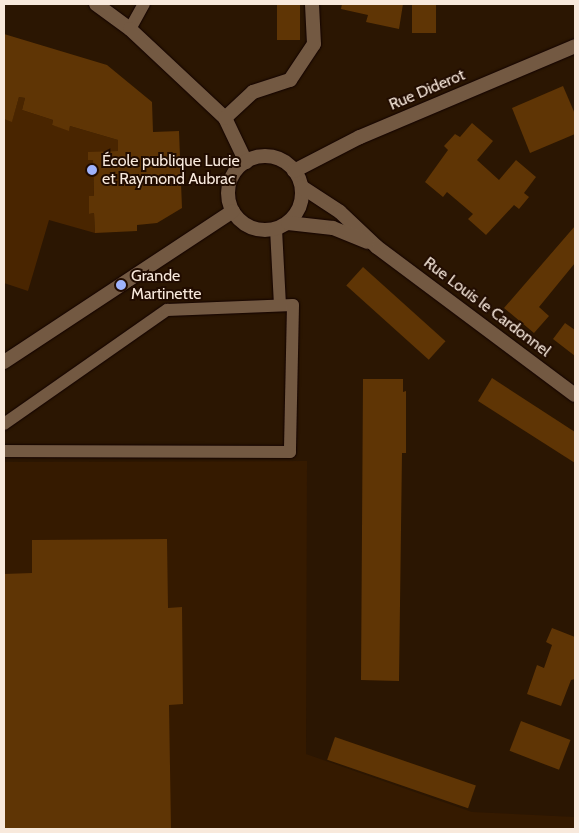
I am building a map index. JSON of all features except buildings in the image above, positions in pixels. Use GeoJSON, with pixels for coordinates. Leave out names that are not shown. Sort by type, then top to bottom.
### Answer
{"type":"FeatureCollection","features":[{"type":"Feature","properties":{"kind":"street"},"geometry":{"type":"LineString","coordinates":[[96,4],[130,29],[225,118],[246,162]]}},
{"type":"Feature","properties":{"kind":"street"},"geometry":{"type":"LineString","coordinates":[[225,118],[252,92],[290,80],[314,44],[312,4]]}},
{"type":"Feature","properties":{"kind":"street","name":"Rue Diderot"},"geometry":{"type":"LineString","coordinates":[[294,171],[360,137],[575,46]]}},
{"type":"Feature","properties":{"kind":"street"},"geometry":{"type":"LineString","coordinates":[[4,362],[233,212],[230,184],[246,162],[266,157],[277,158],[294,171],[302,188],[300,207],[282,226]]}},
{"type":"Feature","properties":{"kind":"street","name":"Rue Louis le Cardonnel"},"geometry":{"type":"LineString","coordinates":[[302,188],[340,212],[377,247],[575,395]]}},
{"type":"Feature","properties":{"kind":"street","name":"Rue Louis le Cardonnel"},"geometry":{"type":"LineString","coordinates":[[233,212],[251,228],[282,226],[333,228],[377,247]]}},
{"type":"Feature","properties":{"kind":"lane"},"geometry":{"type":"LineString","coordinates":[[130,29],[144,4]]}},
{"type":"Feature","properties":{"kind":"lane"},"geometry":{"type":"LineString","coordinates":[[280,305],[282,226]]}},
{"type":"Feature","properties":{"kind":"lane"},"geometry":{"type":"LineString","coordinates":[[4,424],[167,310],[293,305],[290,452],[4,451]]}},
{"type":"Feature","properties":{"kind":"shaded area"},"geometry":{"type":"Polygon","coordinates":[[[19,97],[25,98],[22,110],[53,120],[52,125],[69,130],[70,126],[118,140],[118,151],[88,153],[88,160],[93,160],[94,196],[89,197],[89,214],[94,213],[95,233],[49,220],[28,291],[4,283],[4,119],[12,121],[19,97]]]}},
{"type":"Feature","properties":{"kind":"shaded area"},"geometry":{"type":"Polygon","coordinates":[[[307,461],[306,754],[472,812],[575,817],[575,829],[4,829],[4,462],[307,461]]]}},
{"type":"Feature","properties":{"kind":"place","name":"École publique Lucie et Raymond Aubrac"},"geometry":{"type":"Point","coordinates":[92,170]}},
{"type":"Feature","properties":{"kind":"place","name":"Grande Martinette"},"geometry":{"type":"Point","coordinates":[121,285]}}]}
